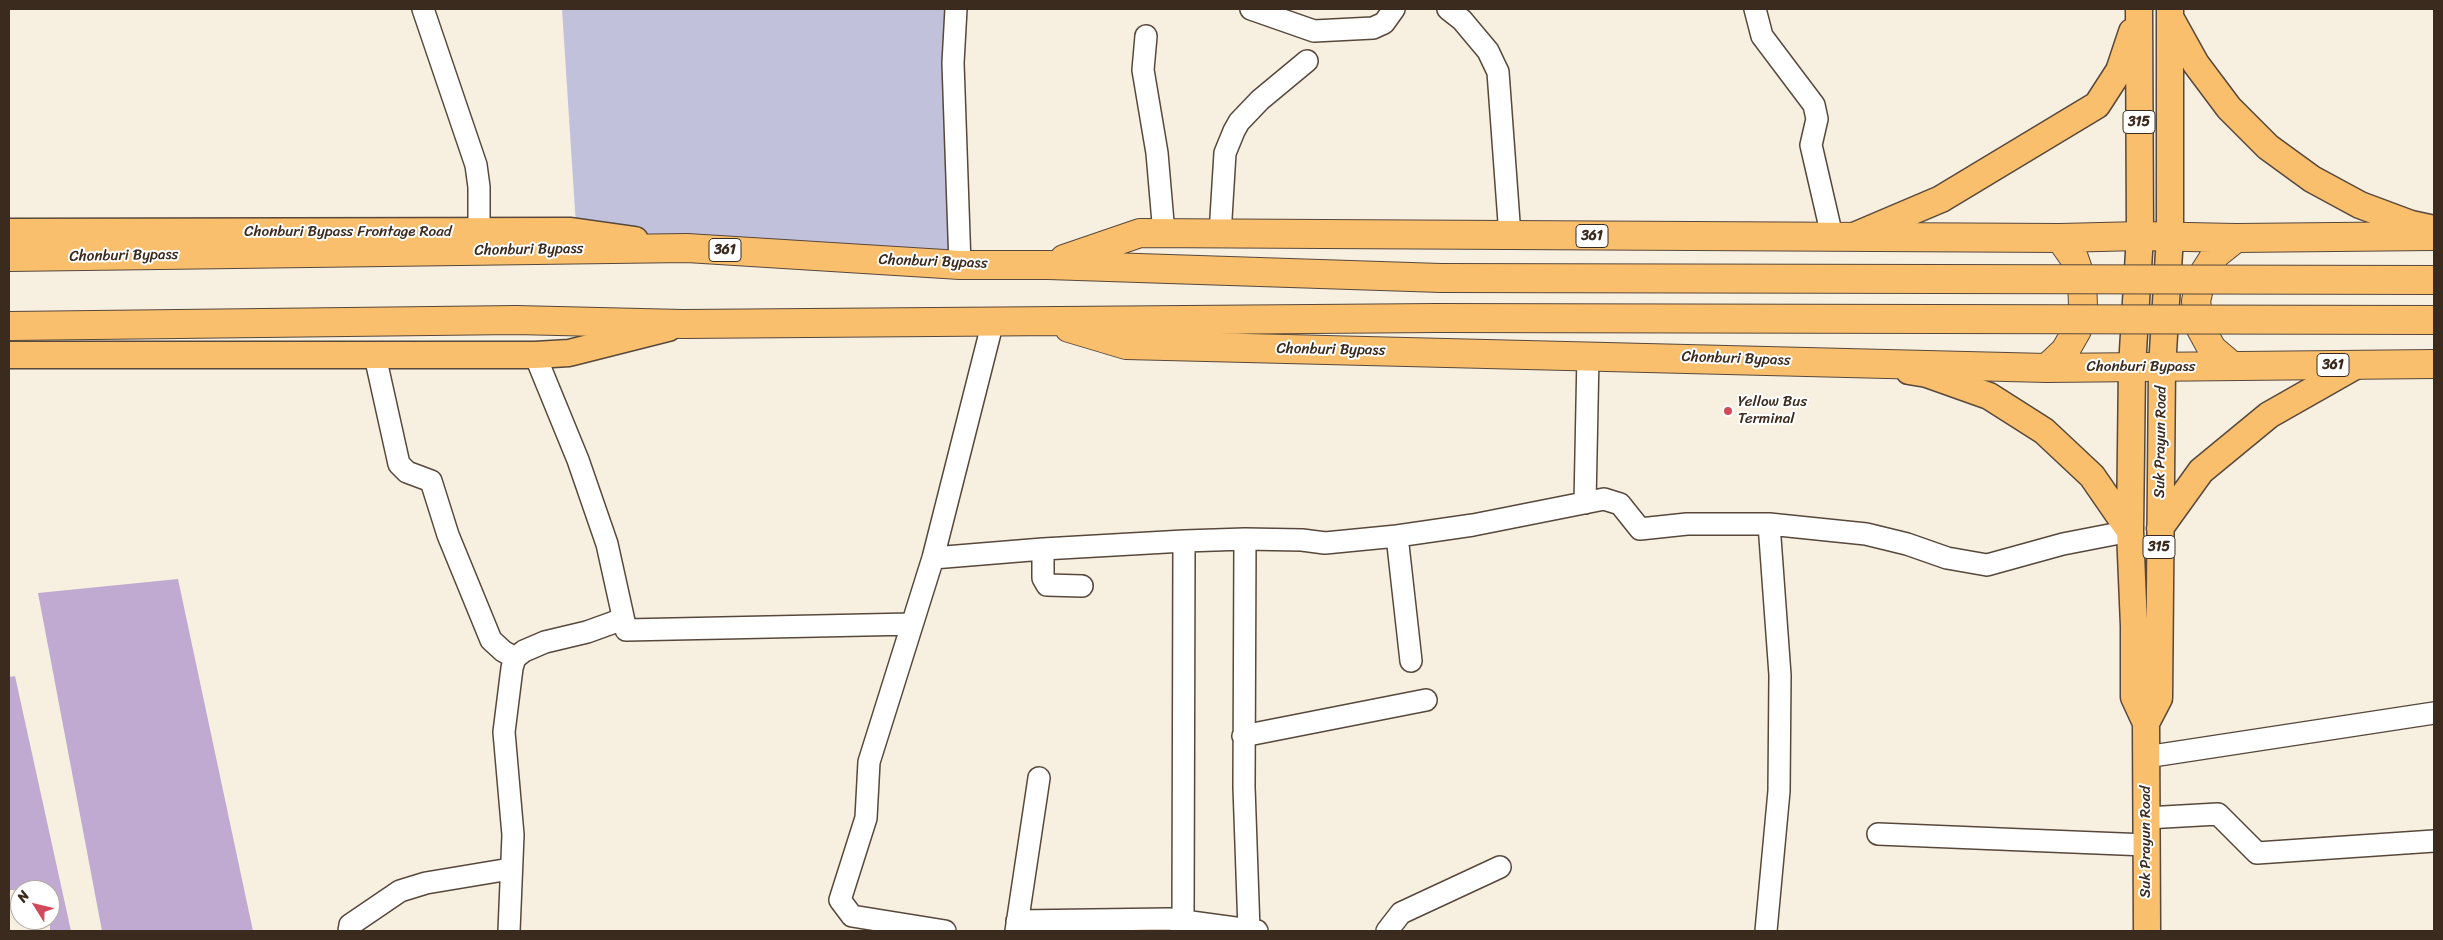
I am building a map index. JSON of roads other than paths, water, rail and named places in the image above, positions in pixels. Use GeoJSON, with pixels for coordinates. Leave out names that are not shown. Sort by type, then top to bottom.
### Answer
{"type":"FeatureCollection","features":[{"type":"Feature","properties":{"kind":"highway","name":"Chonburi Bypass"},"geometry":{"type":"LineString","coordinates":[[1048,264],[1140,233],[2060,238],[2140,236],[2236,238],[2434,236]]}},
{"type":"Feature","properties":{"kind":"highway"},"geometry":{"type":"LineString","coordinates":[[2047,368],[2069,344],[2077,330],[2083,306],[2082,281],[2074,258],[2060,238]]}},
{"type":"Feature","properties":{"kind":"highway"},"geometry":{"type":"LineString","coordinates":[[2232,366],[2212,349],[2200,327],[2196,301],[2202,276],[2211,261],[2216,254],[2236,238]]}},
{"type":"Feature","properties":{"kind":"highway","name":"Chonburi Bypass"},"geometry":{"type":"LineString","coordinates":[[9,258],[687,248],[960,265],[1048,264],[1441,278],[2434,280]]}},
{"type":"Feature","properties":{"kind":"highway","name":"Chonburi Bypass"},"geometry":{"type":"LineString","coordinates":[[9,326],[516,320],[683,324],[1437,318],[2434,320]]}},
{"type":"Feature","properties":{"kind":"highway","name":"Chonburi Bypass"},"geometry":{"type":"LineString","coordinates":[[1042,320],[1126,345],[2047,368],[2434,364]]}},
{"type":"Feature","properties":{"kind":"main road"},"geometry":{"type":"LineString","coordinates":[[1843,236],[1941,199],[2097,105],[2119,71],[2138,11]]}},
{"type":"Feature","properties":{"kind":"main road","name":"Suk Prayun Road"},"geometry":{"type":"LineString","coordinates":[[2138,11],[2140,236],[2132,367],[2130,531],[2134,626],[2134,697],[2146,723],[2147,931]]}},
{"type":"Feature","properties":{"kind":"main road"},"geometry":{"type":"LineString","coordinates":[[2170,12],[2196,64],[2229,108],[2268,146],[2312,179],[2360,205],[2411,224],[2434,229]]}},
{"type":"Feature","properties":{"kind":"main road","name":"Suk Prayun Road"},"geometry":{"type":"LineString","coordinates":[[2146,723],[2159,698],[2162,368],[2170,236],[2170,12]]}},
{"type":"Feature","properties":{"kind":"main road","name":"Chonburi Bypass Frontage Road"},"geometry":{"type":"LineString","coordinates":[[9,232],[571,231],[687,248]]}},
{"type":"Feature","properties":{"kind":"main road","name":"361"},"geometry":{"type":"LineString","coordinates":[[9,355],[535,355],[569,353],[683,324]]}},
{"type":"Feature","properties":{"kind":"main road"},"geometry":{"type":"LineString","coordinates":[[1862,364],[1927,374],[1989,396],[2044,431],[2092,476],[2130,531]]}},
{"type":"Feature","properties":{"kind":"main road"},"geometry":{"type":"LineString","coordinates":[[2160,528],[2201,471],[2268,415],[2357,365]]}},
{"type":"Feature","properties":{"kind":"street"},"geometry":{"type":"LineString","coordinates":[[422,9],[476,166],[479,187],[479,232]]}},
{"type":"Feature","properties":{"kind":"street"},"geometry":{"type":"LineString","coordinates":[[956,9],[953,63],[960,265]]}},
{"type":"Feature","properties":{"kind":"street"},"geometry":{"type":"LineString","coordinates":[[1251,9],[1314,31],[1373,28],[1384,23],[1394,9]]}},
{"type":"Feature","properties":{"kind":"street"},"geometry":{"type":"LineString","coordinates":[[1448,9],[1462,20],[1488,50],[1498,72],[1510,236]]}},
{"type":"Feature","properties":{"kind":"street"},"geometry":{"type":"LineString","coordinates":[[1755,9],[1762,36],[1814,105],[1816,119],[1811,145],[1843,236]]}},
{"type":"Feature","properties":{"kind":"street"},"geometry":{"type":"LineString","coordinates":[[1146,36],[1143,70],[1157,153],[1164,234]]}},
{"type":"Feature","properties":{"kind":"street"},"geometry":{"type":"LineString","coordinates":[[1220,234],[1225,153],[1234,131],[1239,122],[1260,100],[1307,61]]}},
{"type":"Feature","properties":{"kind":"street"},"geometry":{"type":"LineString","coordinates":[[945,931],[850,924],[840,900],[866,818],[869,762],[933,558],[993,321]]}},
{"type":"Feature","properties":{"kind":"street"},"geometry":{"type":"LineString","coordinates":[[535,355],[578,460],[607,544],[626,630],[912,624]]}},
{"type":"Feature","properties":{"kind":"street"},"geometry":{"type":"LineString","coordinates":[[375,356],[399,464],[407,472],[431,482],[448,535],[491,640],[502,651],[515,658]]}},
{"type":"Feature","properties":{"kind":"street"},"geometry":{"type":"LineString","coordinates":[[1585,503],[1588,356]]}},
{"type":"Feature","properties":{"kind":"street"},"geometry":{"type":"LineString","coordinates":[[933,558],[1043,549],[1184,541],[1245,539],[1302,540],[1325,543],[1397,536],[1473,525],[1604,499],[1620,504],[1640,529],[1687,524],[1769,524],[1866,534],[1907,544],[1947,558],[1987,565],[2063,544],[2130,531]]}},
{"type":"Feature","properties":{"kind":"street"},"geometry":{"type":"LineString","coordinates":[[1766,931],[1778,791],[1780,675],[1769,524]]}},
{"type":"Feature","properties":{"kind":"street"},"geometry":{"type":"LineString","coordinates":[[1397,536],[1411,661]]}},
{"type":"Feature","properties":{"kind":"street"},"geometry":{"type":"LineString","coordinates":[[1039,778],[1016,926],[1170,919],[1242,930],[1245,539]]}},
{"type":"Feature","properties":{"kind":"street"},"geometry":{"type":"LineString","coordinates":[[1183,921],[1184,541]]}},
{"type":"Feature","properties":{"kind":"street"},"geometry":{"type":"LineString","coordinates":[[1043,549],[1043,578],[1047,585],[1082,586]]}},
{"type":"Feature","properties":{"kind":"street"},"geometry":{"type":"LineString","coordinates":[[509,931],[510,869],[513,835],[504,732],[515,658],[524,651],[545,642],[587,632],[623,619]]}},
{"type":"Feature","properties":{"kind":"street"},"geometry":{"type":"LineString","coordinates":[[1243,736],[1426,700]]}},
{"type":"Feature","properties":{"kind":"street"},"geometry":{"type":"LineString","coordinates":[[2146,757],[2434,713]]}},
{"type":"Feature","properties":{"kind":"street"},"geometry":{"type":"LineString","coordinates":[[2146,818],[2218,814],[2257,853],[2434,841]]}},
{"type":"Feature","properties":{"kind":"street"},"geometry":{"type":"LineString","coordinates":[[1878,834],[2146,845]]}},
{"type":"Feature","properties":{"kind":"street"},"geometry":{"type":"LineString","coordinates":[[1387,931],[1402,913],[1500,867]]}},
{"type":"Feature","properties":{"kind":"street"},"geometry":{"type":"LineString","coordinates":[[349,931],[350,925],[400,891],[426,883],[510,869]]}},
{"type":"Feature","properties":{"kind":"place","name":"Yellow Bus Terminal"},"geometry":{"type":"Point","coordinates":[1728,411]}}]}
